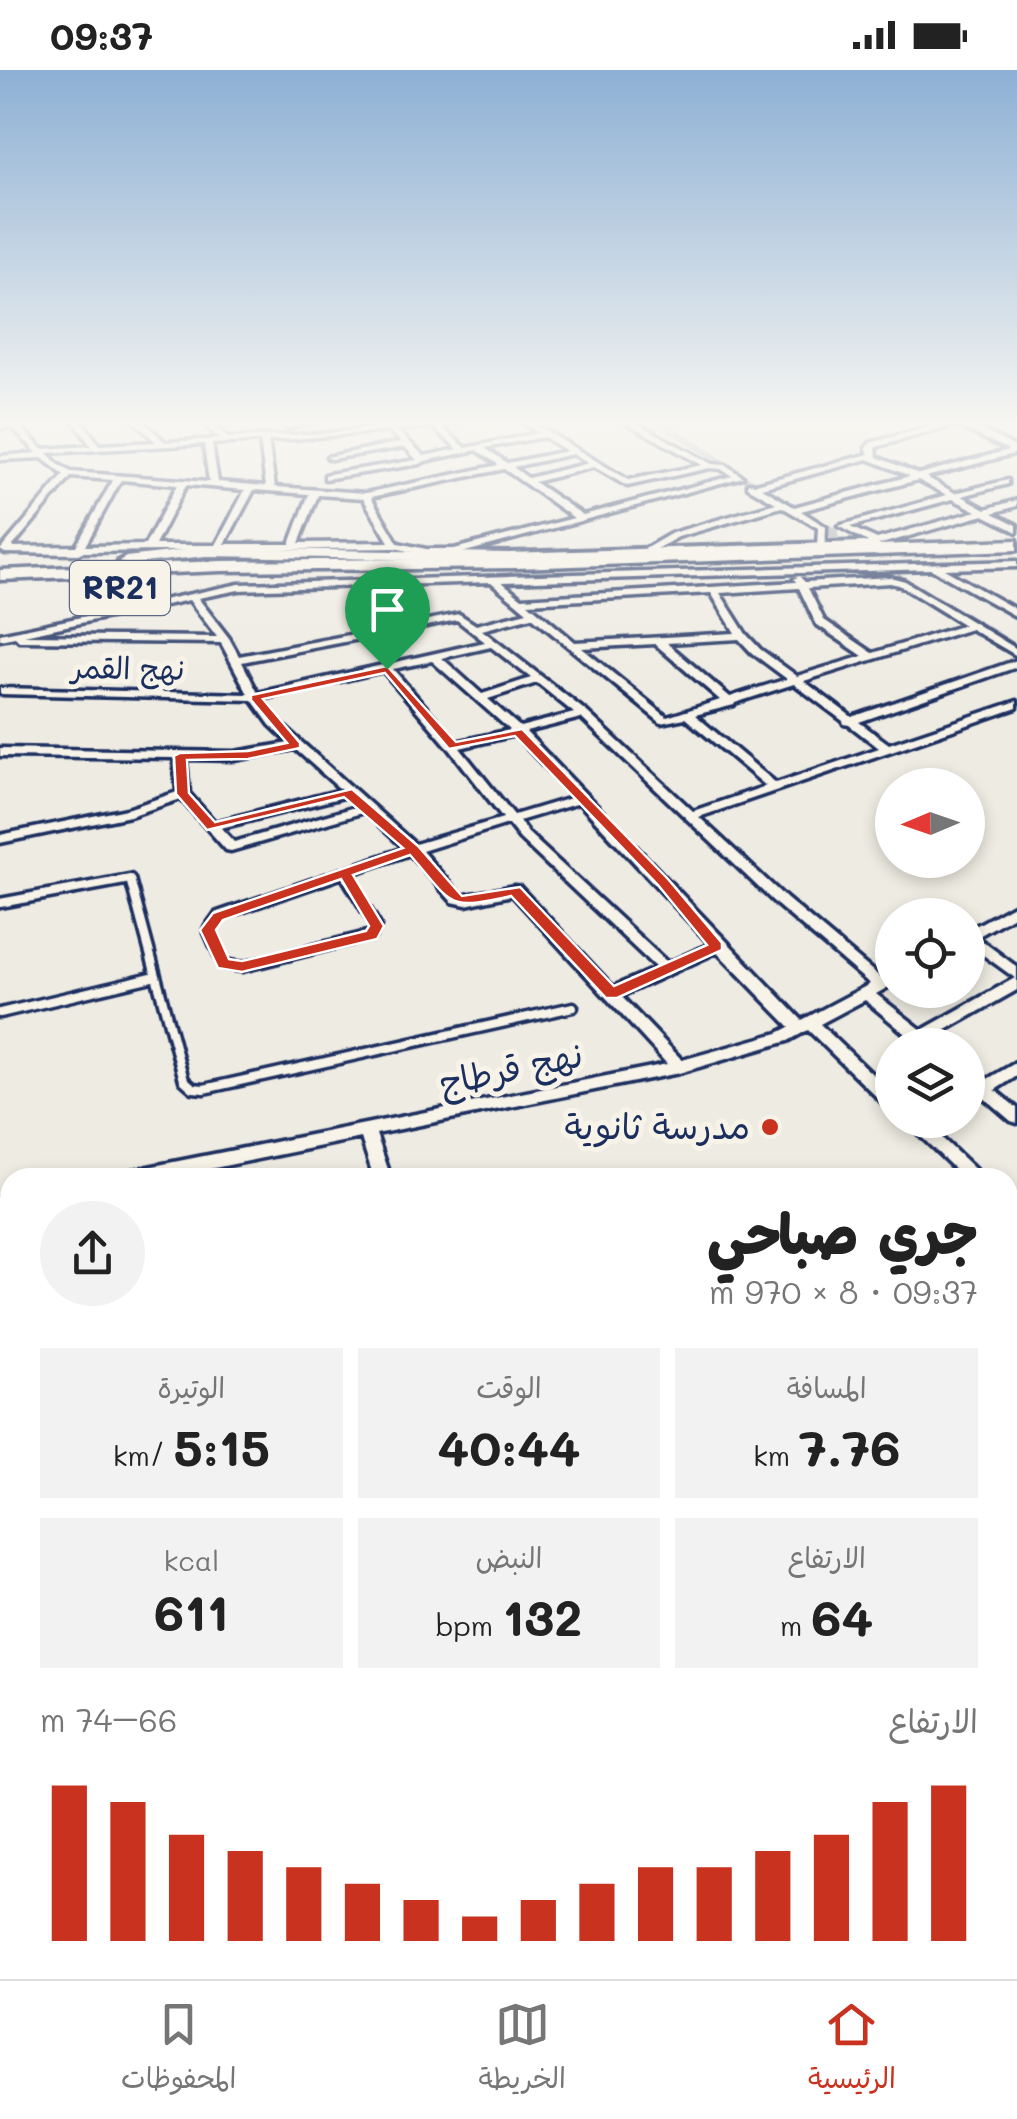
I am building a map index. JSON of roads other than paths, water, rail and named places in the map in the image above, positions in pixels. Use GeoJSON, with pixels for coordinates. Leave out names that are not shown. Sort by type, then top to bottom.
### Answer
{"type":"FeatureCollection","features":[{"type":"Feature","properties":{"kind":"highway","name":"RR21"},"geometry":{"type":"LineString","coordinates":[[2,556],[126,560],[637,555],[869,546],[1016,533]]}},
{"type":"Feature","properties":{"kind":"highway","name":"RR21"},"geometry":{"type":"LineString","coordinates":[[0,583],[144,576],[926,562],[1017,556]]}},
{"type":"Feature","properties":{"kind":"highway","name":"RR21"},"geometry":{"type":"LineString","coordinates":[[0,574],[220,557]]}},
{"type":"Feature","properties":{"kind":"highway","name":"RR21"},"geometry":{"type":"LineString","coordinates":[[0,594],[142,587],[240,575]]}},
{"type":"Feature","properties":{"kind":"main road"},"geometry":{"type":"LineString","coordinates":[[126,560],[206,552],[445,558],[869,546]]}},
{"type":"Feature","properties":{"kind":"street"},"geometry":{"type":"LineString","coordinates":[[2,556],[40,510]]}},
{"type":"Feature","properties":{"kind":"street"},"geometry":{"type":"LineString","coordinates":[[78,550],[100,510]]}},
{"type":"Feature","properties":{"kind":"street"},"geometry":{"type":"LineString","coordinates":[[148,549],[168,510]]}},
{"type":"Feature","properties":{"kind":"street"},"geometry":{"type":"LineString","coordinates":[[220,557],[241,510]]}},
{"type":"Feature","properties":{"kind":"street"},"geometry":{"type":"LineString","coordinates":[[292,547],[310,510]]}},
{"type":"Feature","properties":{"kind":"street"},"geometry":{"type":"LineString","coordinates":[[374,510],[395,545]]}},
{"type":"Feature","properties":{"kind":"street"},"geometry":{"type":"LineString","coordinates":[[569,510],[582,519]]}},
{"type":"Feature","properties":{"kind":"street"},"geometry":{"type":"LineString","coordinates":[[2,556],[148,549],[220,557],[292,547],[395,545],[426,552],[454,552],[615,510]]}},
{"type":"Feature","properties":{"kind":"street"},"geometry":{"type":"LineString","coordinates":[[637,555],[692,529],[775,510]]}},
{"type":"Feature","properties":{"kind":"street"},"geometry":{"type":"LineString","coordinates":[[793,510],[822,527],[842,526],[899,510]]}},
{"type":"Feature","properties":{"kind":"street"},"geometry":{"type":"LineString","coordinates":[[982,510],[1016,533]]}},
{"type":"Feature","properties":{"kind":"street"},"geometry":{"type":"LineString","coordinates":[[842,526],[869,546],[992,510]]}},
{"type":"Feature","properties":{"kind":"street"},"geometry":{"type":"LineString","coordinates":[[822,527],[822,547]]}},
{"type":"Feature","properties":{"kind":"street"},"geometry":{"type":"LineString","coordinates":[[926,562],[1017,614]]}},
{"type":"Feature","properties":{"kind":"street"},"geometry":{"type":"LineString","coordinates":[[0,637],[206,591],[239,588],[795,572],[926,562],[1017,564]]}},
{"type":"Feature","properties":{"kind":"street"},"geometry":{"type":"LineString","coordinates":[[995,565],[1017,578]]}},
{"type":"Feature","properties":{"kind":"street"},"geometry":{"type":"LineString","coordinates":[[795,572],[820,622],[872,658]]}},
{"type":"Feature","properties":{"kind":"street"},"geometry":{"type":"LineString","coordinates":[[589,578],[601,595]]}},
{"type":"Feature","properties":{"kind":"street"},"geometry":{"type":"LineString","coordinates":[[494,580],[661,719],[670,721],[972,626]]}},
{"type":"Feature","properties":{"kind":"street"},"geometry":{"type":"LineString","coordinates":[[519,601],[898,581],[1017,653]]}},
{"type":"Feature","properties":{"kind":"street"},"geometry":{"type":"LineString","coordinates":[[714,589],[742,636],[794,682],[888,749]]}},
{"type":"Feature","properties":{"kind":"street"},"geometry":{"type":"LineString","coordinates":[[192,597],[225,640],[255,697],[296,745],[413,849],[457,900],[514,890],[678,1067]]}},
{"type":"Feature","properties":{"kind":"street"},"geometry":{"type":"LineString","coordinates":[[474,629],[534,613]]}},
{"type":"Feature","properties":{"kind":"street"},"geometry":{"type":"LineString","coordinates":[[236,660],[452,616],[583,714],[875,982]]}},
{"type":"Feature","properties":{"kind":"street"},"geometry":{"type":"LineString","coordinates":[[572,645],[742,636]]}},
{"type":"Feature","properties":{"kind":"street"},"geometry":{"type":"LineString","coordinates":[[0,637],[225,640]]}},
{"type":"Feature","properties":{"kind":"street"},"geometry":{"type":"LineString","coordinates":[[657,640],[730,702]]}},
{"type":"Feature","properties":{"kind":"street","name":"نهج القمر"},"geometry":{"type":"LineString","coordinates":[[0,691],[255,697],[491,644]]}},
{"type":"Feature","properties":{"kind":"street"},"geometry":{"type":"LineString","coordinates":[[434,658],[518,732],[583,798],[717,946],[875,1087]]}},
{"type":"Feature","properties":{"kind":"street"},"geometry":{"type":"LineString","coordinates":[[848,722],[1017,663]]}},
{"type":"Feature","properties":{"kind":"street"},"geometry":{"type":"LineString","coordinates":[[387,669],[511,821],[666,970]]}},
{"type":"Feature","properties":{"kind":"street"},"geometry":{"type":"LineString","coordinates":[[480,698],[537,680]]}},
{"type":"Feature","properties":{"kind":"street"},"geometry":{"type":"LineString","coordinates":[[690,816],[1017,704]]}},
{"type":"Feature","properties":{"kind":"street"},"geometry":{"type":"LineString","coordinates":[[453,746],[583,714]]}},
{"type":"Feature","properties":{"kind":"street"},"geometry":{"type":"LineString","coordinates":[[689,716],[774,788]]}},
{"type":"Feature","properties":{"kind":"street"},"geometry":{"type":"LineString","coordinates":[[0,752],[248,755],[296,745]]}},
{"type":"Feature","properties":{"kind":"street"},"geometry":{"type":"LineString","coordinates":[[180,756],[182,794],[228,846],[240,847],[364,808]]}},
{"type":"Feature","properties":{"kind":"street"},"geometry":{"type":"LineString","coordinates":[[212,827],[347,792]]}},
{"type":"Feature","properties":{"kind":"street"},"geometry":{"type":"LineString","coordinates":[[0,839],[130,812],[182,794]]}},
{"type":"Feature","properties":{"kind":"street"},"geometry":{"type":"LineString","coordinates":[[413,849],[583,798]]}},
{"type":"Feature","properties":{"kind":"street"},"geometry":{"type":"LineString","coordinates":[[985,927],[1016,909]]}},
{"type":"Feature","properties":{"kind":"street"},"geometry":{"type":"LineString","coordinates":[[612,994],[717,946]]}},
{"type":"Feature","properties":{"kind":"street"},"geometry":{"type":"LineString","coordinates":[[985,950],[1017,974]]}},
{"type":"Feature","properties":{"kind":"street"},"geometry":{"type":"LineString","coordinates":[[947,1028],[1017,983]]}},
{"type":"Feature","properties":{"kind":"street","name":"نهج قرطاج"},"geometry":{"type":"LineString","coordinates":[[215,1168],[678,1067],[783,1037],[875,990]]}},
{"type":"Feature","properties":{"kind":"street"},"geometry":{"type":"LineString","coordinates":[[897,1008],[914,1028]]}},
{"type":"Feature","properties":{"kind":"street"},"geometry":{"type":"LineString","coordinates":[[985,1088],[1017,1068]]}},
{"type":"Feature","properties":{"kind":"street"},"geometry":{"type":"LineString","coordinates":[[985,1091],[1017,1117]]}},
{"type":"Feature","properties":{"kind":"street"},"geometry":{"type":"LineString","coordinates":[[367,1132],[380,1168]]}},
{"type":"Feature","properties":{"kind":"street"},"geometry":{"type":"LineString","coordinates":[[937,1138],[966,1168]]}},
{"type":"Feature","properties":{"kind":"lane"},"geometry":{"type":"LineString","coordinates":[[344,872],[376,926],[371,935],[242,967],[223,964],[208,930],[218,916],[344,872],[413,849]]}},
{"type":"Feature","properties":{"kind":"lane"},"geometry":{"type":"LineString","coordinates":[[0,902],[130,879],[184,1080],[193,1088],[572,1007]]}},
{"type":"Feature","properties":{"kind":"lane"},"geometry":{"type":"LineString","coordinates":[[0,1013],[156,976]]}},
{"type":"Feature","properties":{"kind":"waterway"},"geometry":{"type":"LineString","coordinates":[[806,515],[833,532],[837,542]]}},
{"type":"Feature","properties":{"kind":"waterway"},"geometry":{"type":"LineString","coordinates":[[899,576],[938,599]]}},
{"type":"Feature","properties":{"kind":"waterway"},"geometry":{"type":"LineString","coordinates":[[938,599],[1017,647]]}},
{"type":"Feature","properties":{"kind":"place","name":"مدرسة ثانوية"},"geometry":{"type":"Point","coordinates":[770,1127]}}]}
